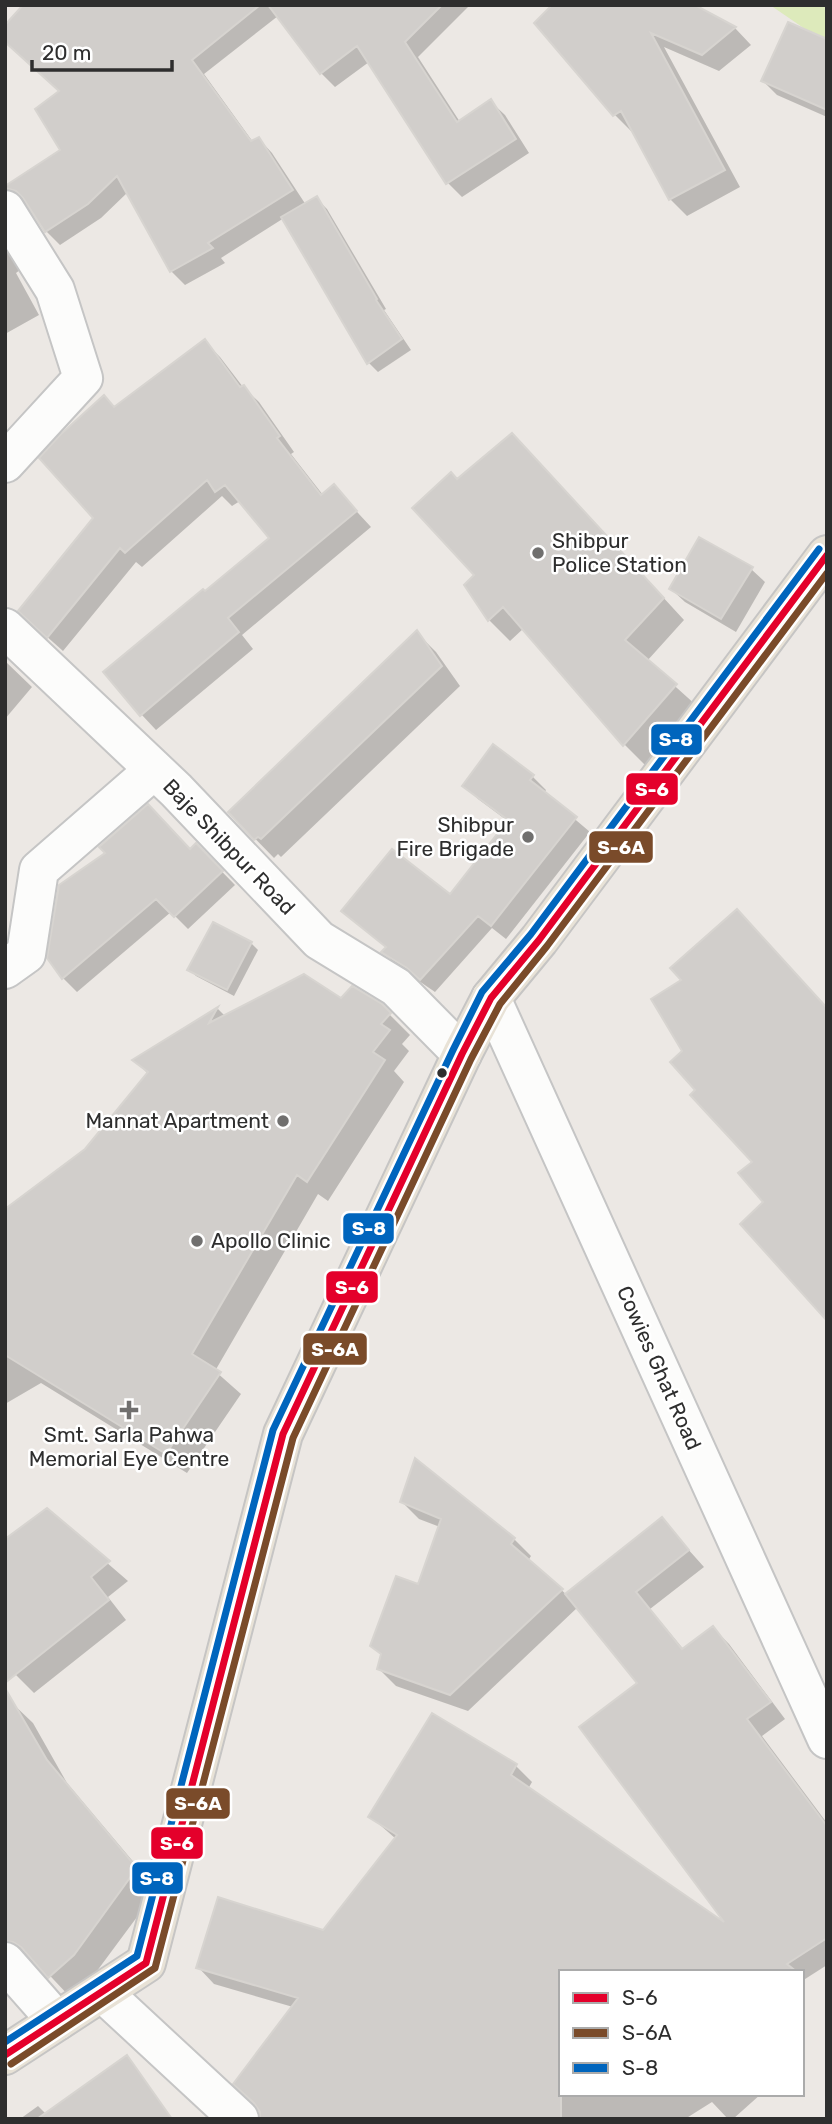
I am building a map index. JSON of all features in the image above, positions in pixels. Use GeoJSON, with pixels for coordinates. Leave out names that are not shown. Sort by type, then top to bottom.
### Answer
{"type":"FeatureCollection","features":[{"type":"Feature","properties":{"kind":"main road"},"geometry":{"type":"LineString","coordinates":[[5,2055],[146,1963],[283,1434],[491,998],[539,940],[827,555]]}},
{"type":"Feature","properties":{"kind":"street"},"geometry":{"type":"LineString","coordinates":[[5,211],[55,290],[83,378],[5,463]]}},
{"type":"Feature","properties":{"kind":"street","name":"Baje Shibpur Road"},"geometry":{"type":"LineString","coordinates":[[5,628],[154,770],[319,940],[396,987],[462,1054]]}},
{"type":"Feature","properties":{"kind":"street"},"geometry":{"type":"LineString","coordinates":[[5,969],[26,954],[38,870],[154,770]]}},
{"type":"Feature","properties":{"kind":"street","name":"Cowies Ghat Road"},"geometry":{"type":"LineString","coordinates":[[491,998],[827,1739]]}},
{"type":"Feature","properties":{"kind":"street"},"geometry":{"type":"LineString","coordinates":[[5,1962],[57,2021]]}},
{"type":"Feature","properties":{"kind":"street"},"geometry":{"type":"LineString","coordinates":[[102,1992],[239,2119]]}},
{"type":"Feature","properties":{"kind":"green space"},"geometry":{"type":"Polygon","coordinates":[[[770,5],[827,5],[827,44],[770,5]]]}},
{"type":"Feature","properties":{"kind":"building"},"geometry":{"type":"Polygon","coordinates":[[[23,5],[260,5],[192,60],[251,141],[259,137],[293,190],[208,243],[213,248],[170,272],[117,176],[88,204],[45,232],[23,198],[16,191],[5,188],[60,150],[35,109],[59,91],[5,42],[5,25],[23,5]]]}},
{"type":"Feature","properties":{"kind":"building"},"geometry":{"type":"Polygon","coordinates":[[[268,5],[442,5],[405,42],[457,122],[491,99],[516,139],[446,184],[357,46],[320,74],[268,5]]]}},
{"type":"Feature","properties":{"kind":"building"},"geometry":{"type":"Polygon","coordinates":[[[552,5],[695,5],[736,27],[702,55],[651,33],[725,170],[669,200],[621,111],[613,116],[534,23],[552,5]]]}},
{"type":"Feature","properties":{"kind":"building"},"geometry":{"type":"Polygon","coordinates":[[[788,22],[827,39],[827,110],[761,81],[788,22]]]}},
{"type":"Feature","properties":{"kind":"building"},"geometry":{"type":"Polygon","coordinates":[[[317,196],[376,300],[402,339],[367,364],[281,217],[317,196]]]}},
{"type":"Feature","properties":{"kind":"building"},"geometry":{"type":"Polygon","coordinates":[[[205,339],[240,387],[244,385],[280,436],[277,438],[321,495],[334,484],[357,511],[228,618],[239,632],[140,716],[103,672],[269,538],[225,485],[215,492],[207,480],[125,553],[120,548],[47,638],[18,611],[93,518],[39,458],[104,395],[114,407],[205,339]]]}},
{"type":"Feature","properties":{"kind":"building","name":"Shibpur Police Station"},"geometry":{"type":"Polygon","coordinates":[[[512,433],[664,598],[625,640],[677,684],[623,746],[503,607],[488,621],[464,585],[474,575],[412,508],[451,472],[457,479],[512,433]]]}},
{"type":"Feature","properties":{"kind":"building"},"geometry":{"type":"Polygon","coordinates":[[[699,537],[753,567],[721,619],[669,589],[699,537]]]}},
{"type":"Feature","properties":{"kind":"building"},"geometry":{"type":"Polygon","coordinates":[[[417,630],[442,666],[261,839],[258,837],[254,840],[228,812],[417,630]]]}},
{"type":"Feature","properties":{"kind":"building"},"geometry":{"type":"Polygon","coordinates":[[[493,744],[534,775],[530,780],[577,817],[491,926],[478,916],[420,980],[407,968],[381,952],[386,947],[341,911],[392,849],[450,894],[508,820],[462,786],[493,744]]]}},
{"type":"Feature","properties":{"kind":"building"},"geometry":{"type":"Polygon","coordinates":[[[148,804],[190,849],[196,843],[223,871],[174,917],[156,899],[62,979],[47,958],[59,885],[105,853],[99,847],[148,804]]]}},
{"type":"Feature","properties":{"kind":"building"},"geometry":{"type":"Polygon","coordinates":[[[737,909],[827,1008],[827,1321],[740,1224],[763,1202],[738,1173],[752,1162],[690,1095],[695,1090],[670,1062],[682,1051],[651,999],[681,980],[670,968],[737,909]]]}},
{"type":"Feature","properties":{"kind":"building"},"geometry":{"type":"Polygon","coordinates":[[[213,922],[252,942],[227,990],[187,970],[213,922]]]}},
{"type":"Feature","properties":{"kind":"building"},"geometry":{"type":"Polygon","coordinates":[[[304,974],[341,998],[352,986],[382,1004],[391,1013],[381,1024],[390,1030],[373,1052],[385,1060],[307,1182],[297,1175],[192,1354],[221,1372],[166,1454],[5,1355],[5,1209],[85,1149],[148,1072],[132,1060],[218,1007],[209,1023],[304,974]]]}},
{"type":"Feature","properties":{"kind":"building"},"geometry":{"type":"Polygon","coordinates":[[[415,1458],[515,1538],[511,1544],[563,1589],[450,1695],[377,1669],[381,1654],[370,1646],[396,1576],[418,1584],[441,1519],[400,1502],[415,1458]]]}},
{"type":"Feature","properties":{"kind":"building"},"geometry":{"type":"Polygon","coordinates":[[[47,1508],[110,1561],[91,1577],[109,1600],[5,1683],[5,1539],[47,1508]]]}},
{"type":"Feature","properties":{"kind":"building"},"geometry":{"type":"Polygon","coordinates":[[[662,1517],[689,1550],[636,1592],[682,1649],[713,1626],[771,1702],[747,1719],[827,1826],[827,1938],[787,1964],[794,1970],[559,1970],[561,2119],[260,2119],[260,2112],[254,2103],[233,2084],[298,1998],[196,1968],[218,1897],[323,1930],[397,1835],[368,1817],[432,1713],[517,1764],[511,1775],[724,1922],[579,1727],[637,1683],[565,1594],[662,1517]]]}},
{"type":"Feature","properties":{"kind":"building"},"geometry":{"type":"Polygon","coordinates":[[[5,1688],[47,1760],[137,1868],[74,1955],[48,1978],[21,1947],[5,1941],[5,1688]]]}},
{"type":"Feature","properties":{"kind":"building"},"geometry":{"type":"Polygon","coordinates":[[[127,2055],[172,2119],[37,2119],[127,2055]]]}},
{"type":"Feature","properties":{"kind":"transit line","name":"S-8"},"geometry":{"type":"LineString","coordinates":[[5,2042],[137,1956],[273,1430],[482,992],[531,934],[819,549]]}},
{"type":"Feature","properties":{"kind":"transit line","name":"S-6"},"geometry":{"type":"LineString","coordinates":[[5,2055],[146,1963],[283,1434],[491,998],[539,940],[827,555]]}},
{"type":"Feature","properties":{"kind":"transit line","name":"S-6A"},"geometry":{"type":"LineString","coordinates":[[11,2064],[155,1968],[293,1438],[471,1059],[500,1004],[547,946],[827,573]]}},
{"type":"Feature","properties":{"kind":"place","name":"Shibpur Police Station"},"geometry":{"type":"Point","coordinates":[538,553]}},
{"type":"Feature","properties":{"kind":"place","name":"Shibpur Fire Brigade"},"geometry":{"type":"Point","coordinates":[528,837]}},
{"type":"Feature","properties":{"kind":"place","name":"Mannat Apartment"},"geometry":{"type":"Point","coordinates":[283,1121]}},
{"type":"Feature","properties":{"kind":"place","name":"Apollo Clinic"},"geometry":{"type":"Point","coordinates":[197,1241]}},
{"type":"Feature","properties":{"kind":"place","name":"Smt. Sarla Pahwa Memorial Eye Centre"},"geometry":{"type":"Point","coordinates":[129,1410]}}]}
